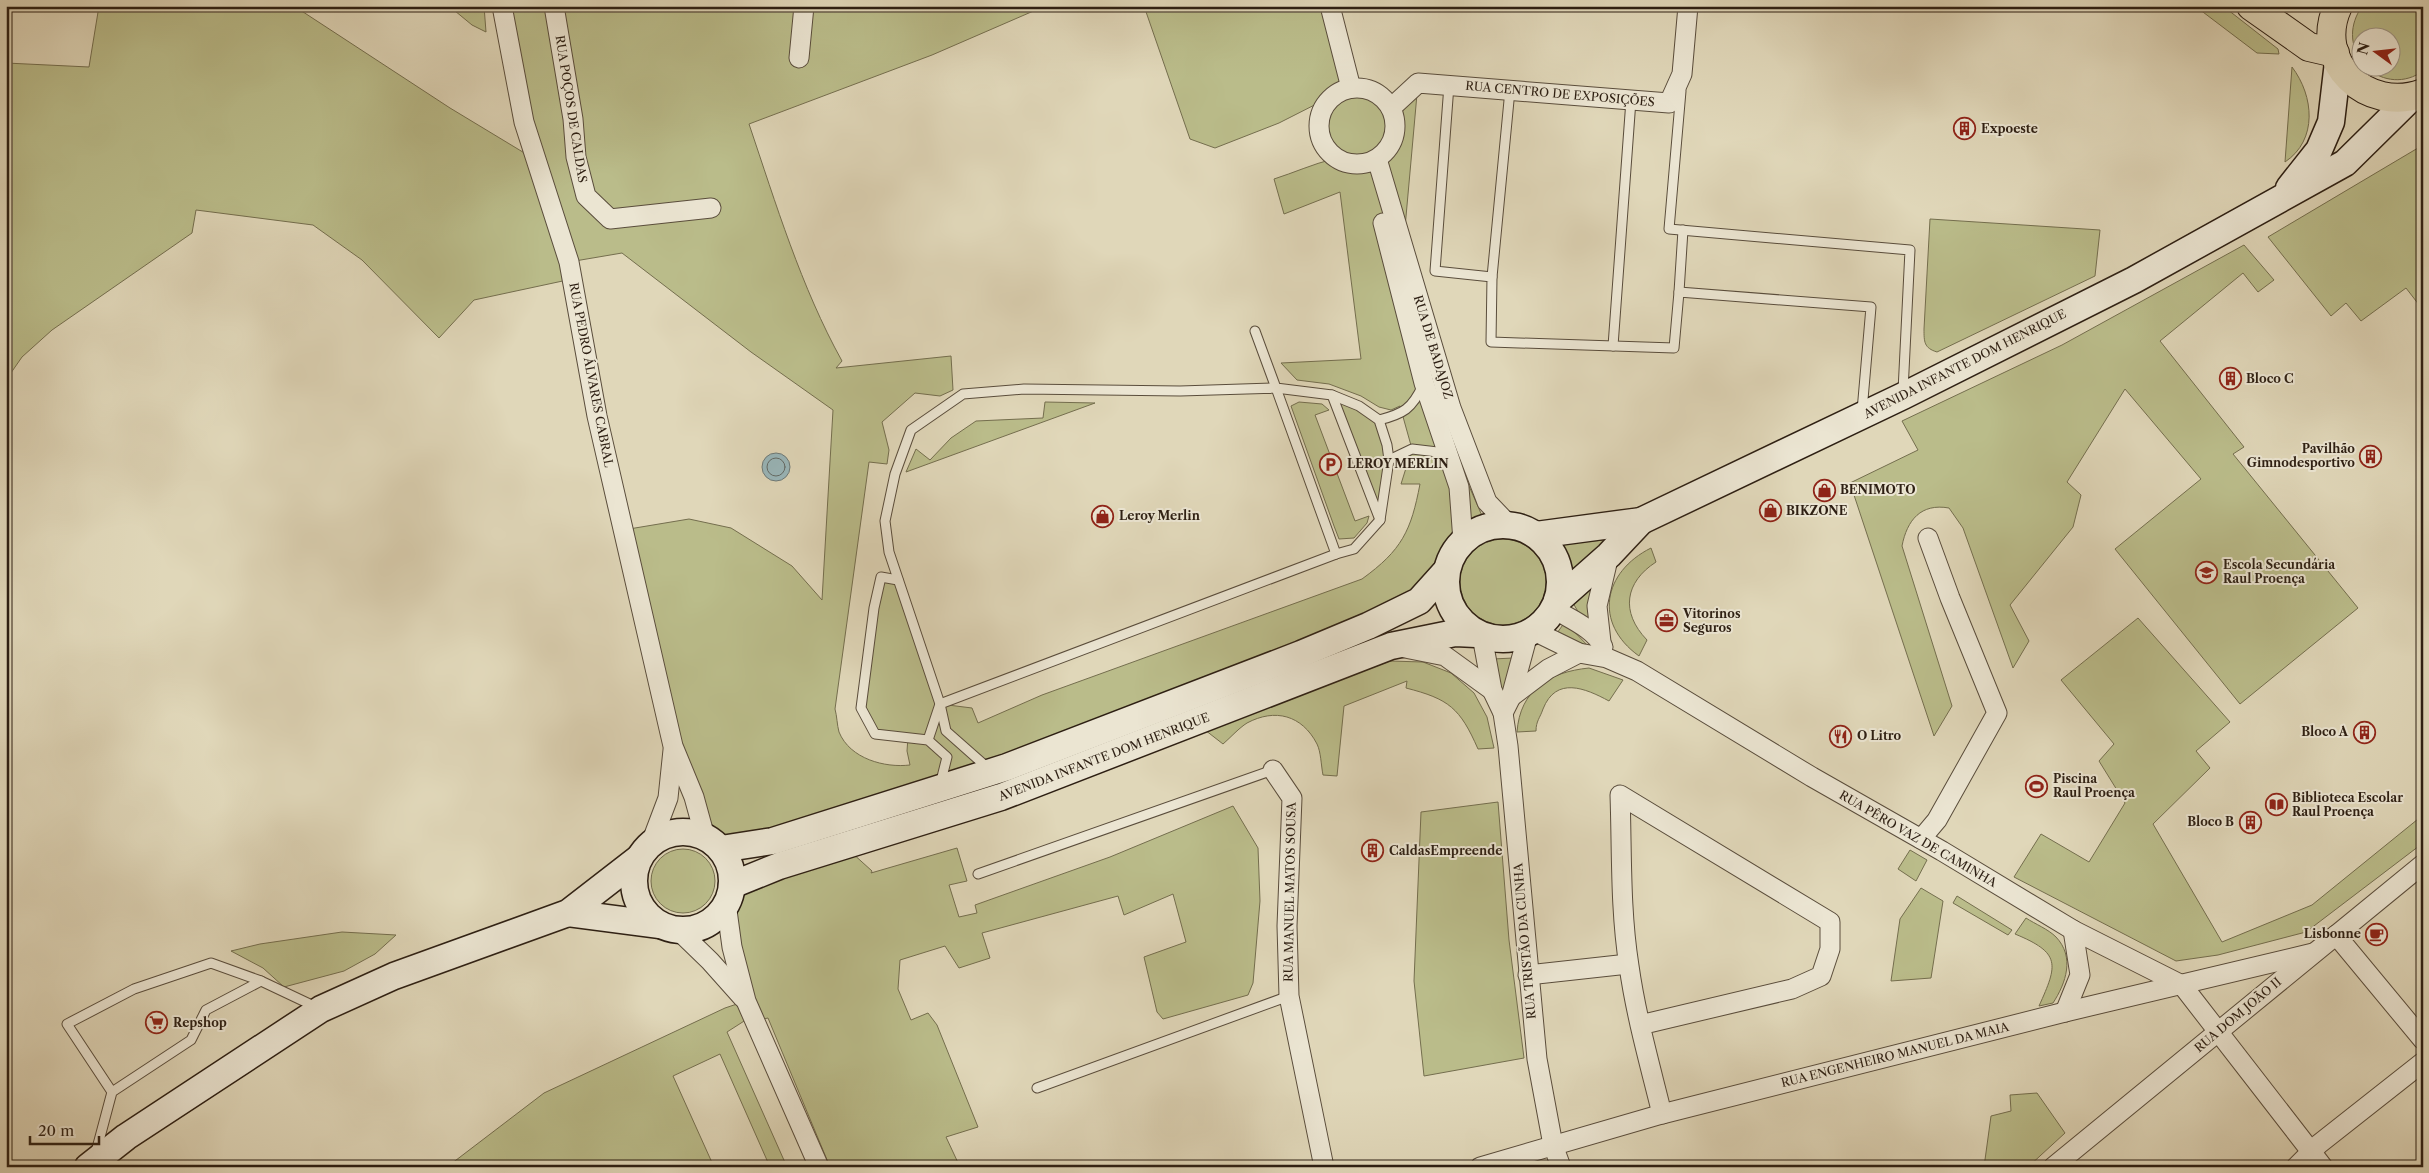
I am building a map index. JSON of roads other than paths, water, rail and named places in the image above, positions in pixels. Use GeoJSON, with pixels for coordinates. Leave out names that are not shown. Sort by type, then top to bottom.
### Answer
{"type":"FeatureCollection","features":[{"type":"Feature","properties":{"kind":"main road"},"geometry":{"type":"LineString","coordinates":[[2251,6],[2309,47],[2336,58]]}},
{"type":"Feature","properties":{"kind":"main road"},"geometry":{"type":"LineString","coordinates":[[2338,6],[2332,32],[2336,58],[2345,73],[2364,90],[2387,99],[2418,95]]}},
{"type":"Feature","properties":{"kind":"main road","name":"AVENIDA INFANTE DOM HENRIQUE"},"geometry":{"type":"LineString","coordinates":[[2283,195],[2319,150],[2331,122],[2336,58]]}},
{"type":"Feature","properties":{"kind":"main road","name":"AVENIDA INFANTE DOM HENRIQUE"},"geometry":{"type":"LineString","coordinates":[[1536,535],[1641,521],[1903,396],[2134,280],[2244,220],[2283,195],[2345,163],[2418,95]]}},
{"type":"Feature","properties":{"kind":"main road","name":"AVENIDA INFANTE DOM HENRIQUE"},"geometry":{"type":"LineString","coordinates":[[1556,605],[1609,555],[1641,521]]}},
{"type":"Feature","properties":{"kind":"main road"},"geometry":{"type":"LineString","coordinates":[[1509,525],[1526,529],[1536,535],[1545,543],[1557,562],[1560,587],[1556,605],[1543,624],[1531,633],[1502,640],[1479,635],[1464,625],[1450,604],[1445,582],[1446,571],[1452,555],[1463,541],[1482,529],[1492,526],[1509,525]]}},
{"type":"Feature","properties":{"kind":"main road","name":"AVENIDA INFANTE DOM HENRIQUE"},"geometry":{"type":"LineString","coordinates":[[713,843],[773,841],[992,772],[1301,654],[1368,626],[1419,601],[1446,571]]}},
{"type":"Feature","properties":{"kind":"main road","name":"AVENIDA INFANTE DOM HENRIQUE"},"geometry":{"type":"LineString","coordinates":[[729,894],[779,866],[1001,797],[1391,646],[1455,633],[1479,635]]}},
{"type":"Feature","properties":{"kind":"main road"},"geometry":{"type":"LineString","coordinates":[[89,1166],[126,1137],[321,1009],[394,976],[568,913],[667,834],[677,832],[696,833],[713,843],[729,866],[729,894],[721,911],[707,924],[698,928],[669,927],[568,913]]}},
{"type":"Feature","properties":{"kind":"main road"},"geometry":{"type":"LineString","coordinates":[[645,851],[634,877],[636,896],[645,913],[669,927]]}},
{"type":"Feature","properties":{"kind":"street","name":"RUA PEDRO ÁLVARES CABRAL"},"geometry":{"type":"LineString","coordinates":[[502,6],[524,122],[569,262],[597,416],[673,746]]}},
{"type":"Feature","properties":{"kind":"street","name":"RUA POÇOS DE CALDAS"},"geometry":{"type":"LineString","coordinates":[[554,6],[573,120],[576,157],[586,196],[610,219],[711,208]]}},
{"type":"Feature","properties":{"kind":"street"},"geometry":{"type":"LineString","coordinates":[[798,58],[804,6]]}},
{"type":"Feature","properties":{"kind":"street"},"geometry":{"type":"LineString","coordinates":[[1330,6],[1351,88]]}},
{"type":"Feature","properties":{"kind":"street","name":"RUA CENTRO DE EXPOSIÇÕES"},"geometry":{"type":"LineString","coordinates":[[1391,108],[1418,83],[1669,103],[1682,74],[1688,6]]}},
{"type":"Feature","properties":{"kind":"street"},"geometry":{"type":"LineString","coordinates":[[1351,88],[1371,90],[1385,100],[1391,108],[1395,121],[1394,135],[1388,148],[1372,161],[1356,165],[1336,158],[1323,144],[1319,131],[1321,113],[1329,100],[1342,91],[1351,88]]}},
{"type":"Feature","properties":{"kind":"street"},"geometry":{"type":"LineString","coordinates":[[1372,161],[1424,383],[1460,495],[1463,541]]}},
{"type":"Feature","properties":{"kind":"street","name":"RUA DE BADAJOZ"},"geometry":{"type":"LineString","coordinates":[[1372,161],[1451,408],[1486,502],[1509,525]]}},
{"type":"Feature","properties":{"kind":"street"},"geometry":{"type":"LineString","coordinates":[[1921,839],[1937,820],[1997,713],[1950,598],[1928,538]]}},
{"type":"Feature","properties":{"kind":"street"},"geometry":{"type":"LineString","coordinates":[[1604,650],[1597,606],[1609,555]]}},
{"type":"Feature","properties":{"kind":"street"},"geometry":{"type":"LineString","coordinates":[[1556,605],[1578,622],[1604,650]]}},
{"type":"Feature","properties":{"kind":"street"},"geometry":{"type":"LineString","coordinates":[[1507,705],[1531,633],[1579,653]]}},
{"type":"Feature","properties":{"kind":"street"},"geometry":{"type":"LineString","coordinates":[[1479,635],[1492,690]]}},
{"type":"Feature","properties":{"kind":"street"},"geometry":{"type":"LineString","coordinates":[[1391,646],[1444,656],[1492,690],[1507,705]]}},
{"type":"Feature","properties":{"kind":"street"},"geometry":{"type":"LineString","coordinates":[[1507,705],[1548,669],[1579,653],[1604,650]]}},
{"type":"Feature","properties":{"kind":"street","name":"RUA PÊRO VAZ DE CAMINHA"},"geometry":{"type":"LineString","coordinates":[[1604,650],[1812,777],[1921,839],[2072,930],[2182,985],[2216,1032],[2323,1167]]}},
{"type":"Feature","properties":{"kind":"street","name":"RUA TRISTÃO DA CUNHA"},"geometry":{"type":"LineString","coordinates":[[1507,705],[1508,746],[1537,1059],[1553,1145],[1561,1167]]}},
{"type":"Feature","properties":{"kind":"street"},"geometry":{"type":"LineString","coordinates":[[673,746],[713,843]]}},
{"type":"Feature","properties":{"kind":"street"},"geometry":{"type":"LineString","coordinates":[[645,851],[668,798],[673,746]]}},
{"type":"Feature","properties":{"kind":"street","name":"RUA MANUEL MATOS SOUSA"},"geometry":{"type":"LineString","coordinates":[[1273,770],[1292,798],[1287,926],[1289,996],[1324,1167]]}},
{"type":"Feature","properties":{"kind":"street"},"geometry":{"type":"LineString","coordinates":[[1640,1024],[1792,988],[1821,976],[1830,949],[1830,922],[1620,795],[1622,891],[1628,964],[1640,1024],[1662,1114]]}},
{"type":"Feature","properties":{"kind":"street","name":"RUA DOM JOÃO II"},"geometry":{"type":"LineString","coordinates":[[2053,1167],[2423,864]]}},
{"type":"Feature","properties":{"kind":"street"},"geometry":{"type":"LineString","coordinates":[[729,894],[732,947],[746,1001],[819,1167]]}},
{"type":"Feature","properties":{"kind":"street"},"geometry":{"type":"LineString","coordinates":[[669,927],[710,960],[746,1001]]}},
{"type":"Feature","properties":{"kind":"street"},"geometry":{"type":"LineString","coordinates":[[2065,1012],[2080,975],[2072,930]]}},
{"type":"Feature","properties":{"kind":"street"},"geometry":{"type":"LineString","coordinates":[[2336,935],[2423,1040]]}},
{"type":"Feature","properties":{"kind":"street","name":"RUA ENGENHEIRO MANUEL DA MAIA"},"geometry":{"type":"LineString","coordinates":[[1480,1167],[1662,1114],[2065,1012],[2182,985],[2218,974],[2313,953]]}},
{"type":"Feature","properties":{"kind":"street"},"geometry":{"type":"LineString","coordinates":[[1528,975],[1628,964]]}},
{"type":"Feature","properties":{"kind":"street"},"geometry":{"type":"LineString","coordinates":[[2296,1167],[2311,1151],[2423,1062]]}},
{"type":"Feature","properties":{"kind":"lane"},"geometry":{"type":"LineString","coordinates":[[1682,74],[1669,229],[1910,250],[1903,396]]}},
{"type":"Feature","properties":{"kind":"lane"},"geometry":{"type":"LineString","coordinates":[[1449,85],[1435,271],[1492,277]]}},
{"type":"Feature","properties":{"kind":"lane"},"geometry":{"type":"LineString","coordinates":[[1510,90],[1492,277],[1491,342],[1674,348],[1683,230]]}},
{"type":"Feature","properties":{"kind":"lane"},"geometry":{"type":"LineString","coordinates":[[1613,346],[1631,100]]}},
{"type":"Feature","properties":{"kind":"lane"},"geometry":{"type":"LineString","coordinates":[[1679,292],[1871,307],[1861,416]]}},
{"type":"Feature","properties":{"kind":"lane"},"geometry":{"type":"LineString","coordinates":[[1255,331],[1336,554]]}},
{"type":"Feature","properties":{"kind":"lane"},"geometry":{"type":"LineString","coordinates":[[1379,420],[1401,415],[1416,401],[1424,383]]}},
{"type":"Feature","properties":{"kind":"lane"},"geometry":{"type":"LineString","coordinates":[[940,704],[1336,554],[1354,549],[1380,520],[1389,460],[1387,445],[1379,420],[1359,406],[1332,395],[1276,388],[1180,391],[1024,389],[963,394],[911,430],[895,474],[885,521],[889,552],[940,704],[946,731],[992,772]]}},
{"type":"Feature","properties":{"kind":"lane"},"geometry":{"type":"LineString","coordinates":[[1332,395],[1380,520]]}},
{"type":"Feature","properties":{"kind":"lane"},"geometry":{"type":"LineString","coordinates":[[1389,460],[1412,449],[1446,453]]}},
{"type":"Feature","properties":{"kind":"lane"},"geometry":{"type":"LineString","coordinates":[[898,580],[881,577],[874,608],[861,708],[875,734],[928,740],[947,757],[939,789]]}},
{"type":"Feature","properties":{"kind":"lane"},"geometry":{"type":"LineString","coordinates":[[928,740],[940,704]]}},
{"type":"Feature","properties":{"kind":"lane"},"geometry":{"type":"LineString","coordinates":[[978,874],[1273,770]]}},
{"type":"Feature","properties":{"kind":"lane"},"geometry":{"type":"LineString","coordinates":[[112,1092],[67,1024],[134,989],[210,962],[261,981],[321,1009]]}},
{"type":"Feature","properties":{"kind":"lane"},"geometry":{"type":"LineString","coordinates":[[89,1166],[101,1138],[112,1092],[191,1040],[206,1010],[261,981]]}},
{"type":"Feature","properties":{"kind":"lane"},"geometry":{"type":"LineString","coordinates":[[1037,1088],[1289,996]]}},
{"type":"Feature","properties":{"kind":"water"},"geometry":{"type":"Polygon","coordinates":[[[776,453],[786,457],[790,467],[786,477],[776,481],[766,477],[762,467],[766,457],[776,453]]]}},
{"type":"Feature","properties":{"kind":"place","name":"Expoeste"},"geometry":{"type":"Point","coordinates":[1965,129]}},
{"type":"Feature","properties":{"kind":"place","name":"Bloco C"},"geometry":{"type":"Point","coordinates":[2230,379]}},
{"type":"Feature","properties":{"kind":"place","name":"Pavilhão Gimnodesportivo"},"geometry":{"type":"Point","coordinates":[2371,456]}},
{"type":"Feature","properties":{"kind":"place","name":"LEROY MERLIN"},"geometry":{"type":"Point","coordinates":[1331,464]}},
{"type":"Feature","properties":{"kind":"place","name":"BENIMOTO"},"geometry":{"type":"Point","coordinates":[1824,490]}},
{"type":"Feature","properties":{"kind":"place","name":"BIKZONE"},"geometry":{"type":"Point","coordinates":[1770,511]}},
{"type":"Feature","properties":{"kind":"place","name":"Leroy Merlin"},"geometry":{"type":"Point","coordinates":[1103,516]}},
{"type":"Feature","properties":{"kind":"place","name":"Escola Secundária Raul Proença"},"geometry":{"type":"Point","coordinates":[2207,572]}},
{"type":"Feature","properties":{"kind":"place","name":"Vitorinos Seguros"},"geometry":{"type":"Point","coordinates":[1667,621]}},
{"type":"Feature","properties":{"kind":"place","name":"Bloco A"},"geometry":{"type":"Point","coordinates":[2364,732]}},
{"type":"Feature","properties":{"kind":"place","name":"O Litro"},"geometry":{"type":"Point","coordinates":[1841,736]}},
{"type":"Feature","properties":{"kind":"place","name":"Piscina Raul Proença"},"geometry":{"type":"Point","coordinates":[2037,786]}},
{"type":"Feature","properties":{"kind":"place","name":"Biblioteca Escolar Raul Proença"},"geometry":{"type":"Point","coordinates":[2276,805]}},
{"type":"Feature","properties":{"kind":"place","name":"Bloco B"},"geometry":{"type":"Point","coordinates":[2250,822]}},
{"type":"Feature","properties":{"kind":"place","name":"CaldasEmpreende"},"geometry":{"type":"Point","coordinates":[1373,851]}},
{"type":"Feature","properties":{"kind":"place","name":"Lisbonne"},"geometry":{"type":"Point","coordinates":[2377,934]}},
{"type":"Feature","properties":{"kind":"place","name":"Repshop"},"geometry":{"type":"Point","coordinates":[157,1023]}}]}
